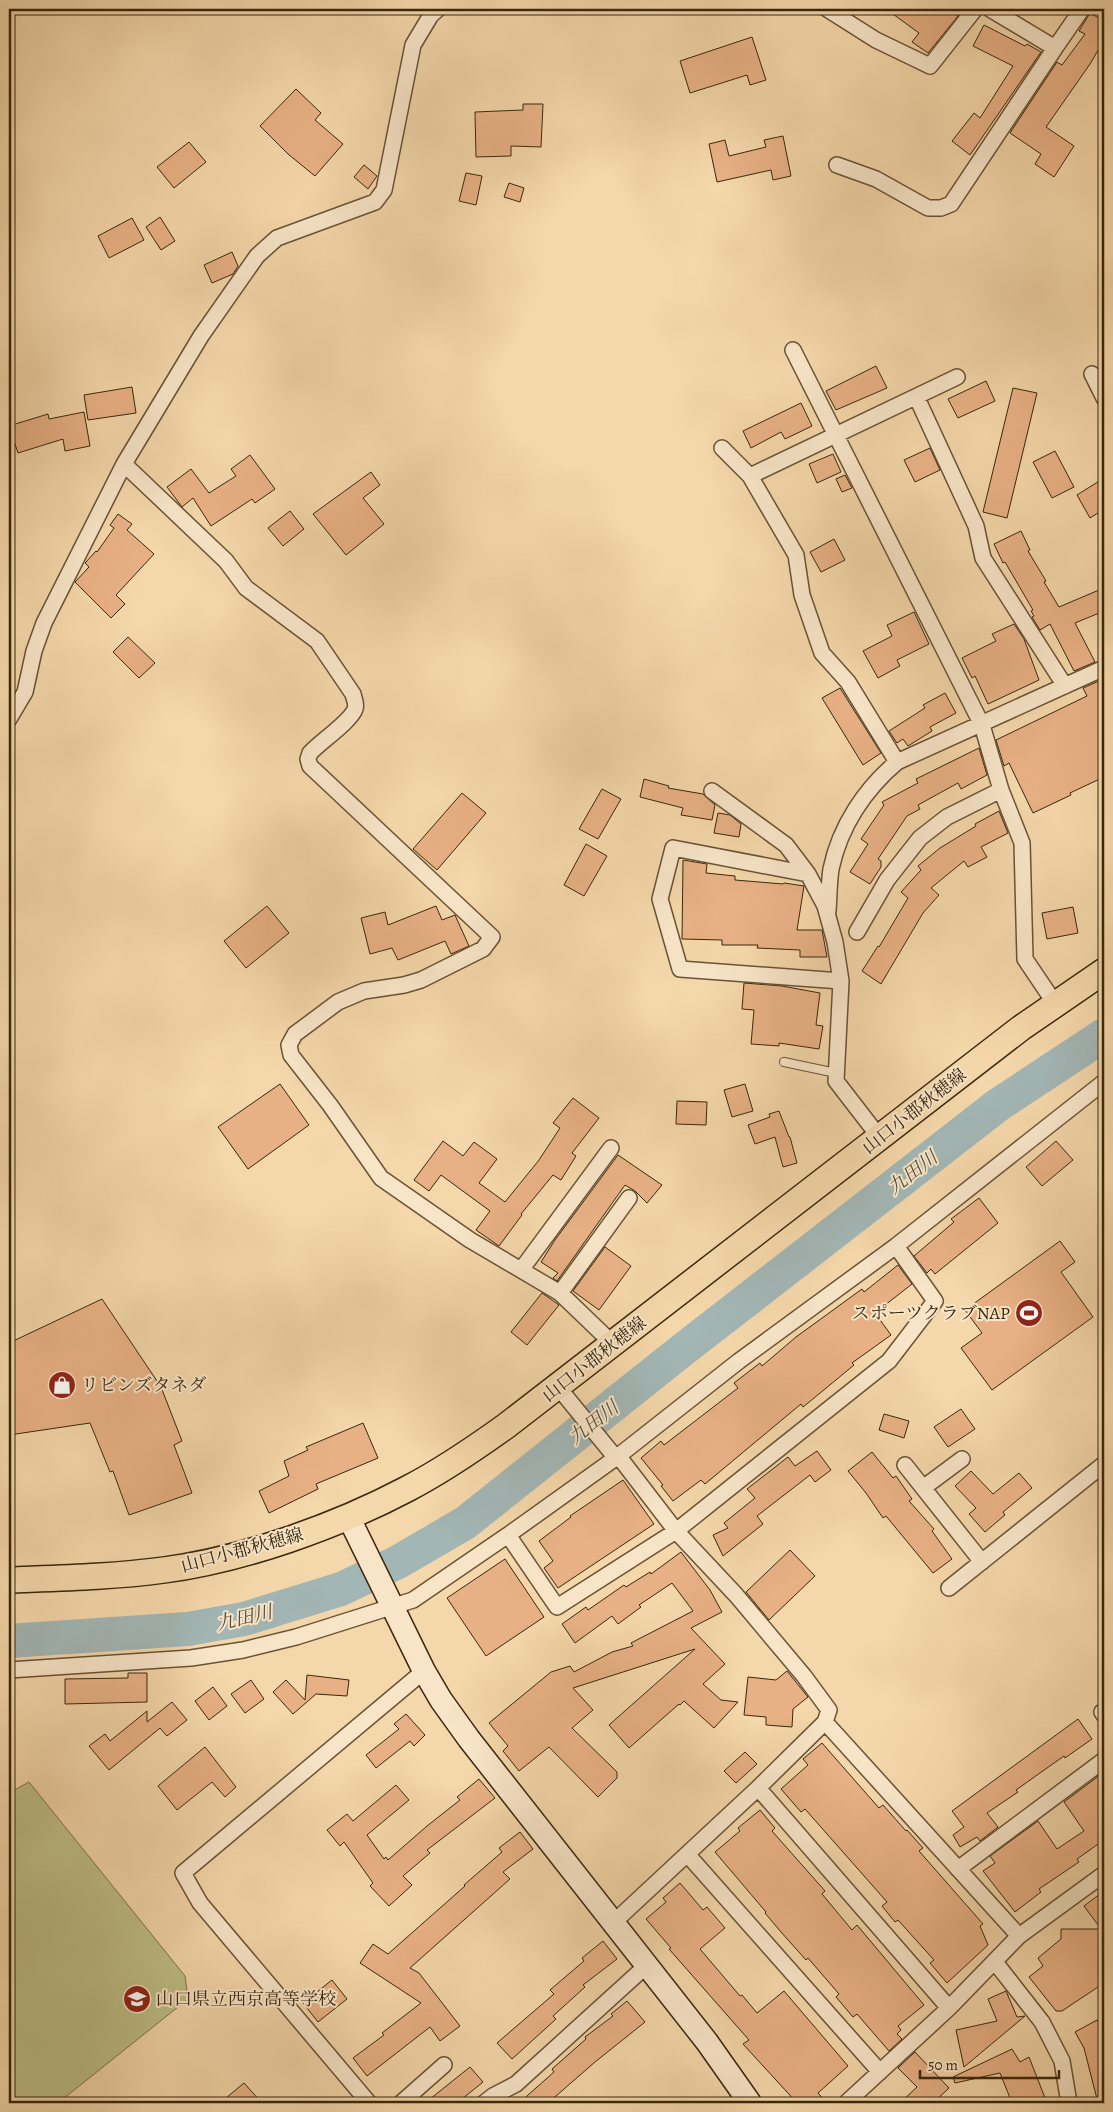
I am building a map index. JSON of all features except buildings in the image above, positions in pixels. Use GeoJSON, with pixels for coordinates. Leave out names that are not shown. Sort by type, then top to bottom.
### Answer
{"type":"FeatureCollection","features":[{"type":"Feature","properties":{"kind":"main road","name":"山口小郡秋穂線"},"geometry":{"type":"LineString","coordinates":[[9,1580],[90,1578],[165,1570],[228,1558],[305,1534],[407,1490],[565,1395],[613,1344],[1021,1028],[1104,971]]}},
{"type":"Feature","properties":{"kind":"street"},"geometry":{"type":"LineString","coordinates":[[9,719],[25,692],[34,651],[44,623],[124,464],[201,336],[257,256],[277,238],[374,202],[384,190],[413,45],[432,15],[438,9]]}},
{"type":"Feature","properties":{"kind":"street"},"geometry":{"type":"LineString","coordinates":[[827,9],[876,40],[930,66],[976,9]]}},
{"type":"Feature","properties":{"kind":"street"},"geometry":{"type":"LineString","coordinates":[[990,9],[1056,48]]}},
{"type":"Feature","properties":{"kind":"street"},"geometry":{"type":"LineString","coordinates":[[837,165],[876,179],[928,208],[941,208],[950,204],[1082,9]]}},
{"type":"Feature","properties":{"kind":"street"},"geometry":{"type":"LineString","coordinates":[[793,350],[982,725],[1001,790],[1022,843],[1024,959],[1056,1005]]}},
{"type":"Feature","properties":{"kind":"street"},"geometry":{"type":"LineString","coordinates":[[1092,374],[1104,398]]}},
{"type":"Feature","properties":{"kind":"street"},"geometry":{"type":"LineString","coordinates":[[750,476],[917,398],[957,377]]}},
{"type":"Feature","properties":{"kind":"street"},"geometry":{"type":"LineString","coordinates":[[917,398],[976,526],[983,558],[1065,686]]}},
{"type":"Feature","properties":{"kind":"street"},"geometry":{"type":"LineString","coordinates":[[722,448],[750,476],[796,555],[802,595],[822,653],[848,682],[898,762]]}},
{"type":"Feature","properties":{"kind":"street"},"geometry":{"type":"LineString","coordinates":[[124,464],[226,561],[246,588],[317,641],[353,694],[356,703],[355,710],[347,719],[310,753],[308,759],[310,766],[492,937],[483,949],[421,980],[364,992],[338,1002],[295,1034],[289,1046],[291,1055],[330,1105],[381,1178],[470,1240],[560,1293],[613,1344]]}},
{"type":"Feature","properties":{"kind":"street"},"geometry":{"type":"LineString","coordinates":[[828,915],[831,870],[836,847],[860,801],[880,777],[898,762],[1104,668]]}},
{"type":"Feature","properties":{"kind":"street"},"geometry":{"type":"LineString","coordinates":[[857,932],[887,880],[920,838],[947,818],[1001,790]]}},
{"type":"Feature","properties":{"kind":"street"},"geometry":{"type":"LineString","coordinates":[[712,791],[786,845],[808,874],[825,906],[835,942],[841,981],[836,1081],[880,1138]]}},
{"type":"Feature","properties":{"kind":"street"},"geometry":{"type":"LineString","coordinates":[[808,874],[673,848],[660,899],[680,969],[841,981]]}},
{"type":"Feature","properties":{"kind":"street"},"geometry":{"type":"LineString","coordinates":[[9,1670],[190,1658],[243,1650],[296,1637],[391,1605],[413,1600],[508,1535],[739,1361],[896,1246],[1104,1082]]}},
{"type":"Feature","properties":{"kind":"street"},"geometry":{"type":"LineString","coordinates":[[521,1270],[611,1148]]}},
{"type":"Feature","properties":{"kind":"street"},"geometry":{"type":"LineString","coordinates":[[560,1293],[629,1198]]}},
{"type":"Feature","properties":{"kind":"street"},"geometry":{"type":"LineString","coordinates":[[508,1535],[557,1607],[676,1531],[889,1361],[935,1300],[896,1246]]}},
{"type":"Feature","properties":{"kind":"street"},"geometry":{"type":"LineString","coordinates":[[565,1395],[614,1455],[623,1462],[676,1531],[736,1595],[804,1676],[829,1710],[825,1722],[758,1788],[613,1923]]}},
{"type":"Feature","properties":{"kind":"street"},"geometry":{"type":"LineString","coordinates":[[923,1488],[962,1459]]}},
{"type":"Feature","properties":{"kind":"street"},"geometry":{"type":"LineString","coordinates":[[949,1588],[1104,1464]]}},
{"type":"Feature","properties":{"kind":"street"},"geometry":{"type":"LineString","coordinates":[[905,1465],[982,1562]]}},
{"type":"Feature","properties":{"kind":"street"},"geometry":{"type":"LineString","coordinates":[[348,1516],[424,1671],[441,1700],[469,1739],[707,2042],[750,2103]]}},
{"type":"Feature","properties":{"kind":"street"},"geometry":{"type":"LineString","coordinates":[[369,2103],[200,1903],[183,1873],[424,1671]]}},
{"type":"Feature","properties":{"kind":"street"},"geometry":{"type":"LineString","coordinates":[[825,1722],[1019,1936]]}},
{"type":"Feature","properties":{"kind":"street"},"geometry":{"type":"LineString","coordinates":[[958,1869],[1104,1760]]}},
{"type":"Feature","properties":{"kind":"street"},"geometry":{"type":"LineString","coordinates":[[758,1788],[949,2008]]}},
{"type":"Feature","properties":{"kind":"street"},"geometry":{"type":"LineString","coordinates":[[687,1854],[880,2072]]}},
{"type":"Feature","properties":{"kind":"street"},"geometry":{"type":"LineString","coordinates":[[846,2103],[949,2008],[1019,1936],[1104,1874]]}},
{"type":"Feature","properties":{"kind":"street"},"geometry":{"type":"LineString","coordinates":[[995,1962],[1042,2022],[1062,2061],[1069,2103]]}},
{"type":"Feature","properties":{"kind":"street"},"geometry":{"type":"LineString","coordinates":[[484,2103],[516,2084],[646,1966]]}},
{"type":"Feature","properties":{"kind":"street"},"geometry":{"type":"LineString","coordinates":[[401,2103],[444,2065]]}},
{"type":"Feature","properties":{"kind":"lane"},"geometry":{"type":"LineString","coordinates":[[784,1062],[836,1073]]}},
{"type":"Feature","properties":{"kind":"shaded area"},"geometry":{"type":"Polygon","coordinates":[[[29,1782],[185,1976],[188,1999],[58,2103],[9,2103],[9,1793],[29,1782]]]}},
{"type":"Feature","properties":{"kind":"waterway","name":"九田川"},"geometry":{"type":"LineString","coordinates":[[9,1641],[188,1629],[244,1619],[341,1589],[398,1562],[465,1523],[685,1348],[998,1105],[1104,1035]]}},
{"type":"Feature","properties":{"kind":"place","name":"スポーツクラブNAP"},"geometry":{"type":"Point","coordinates":[1029,1313]}},
{"type":"Feature","properties":{"kind":"place","name":"リビンズタネダ"},"geometry":{"type":"Point","coordinates":[62,1385]}},
{"type":"Feature","properties":{"kind":"place","name":"山口県立西京高等学校"},"geometry":{"type":"Point","coordinates":[137,1999]}}]}
